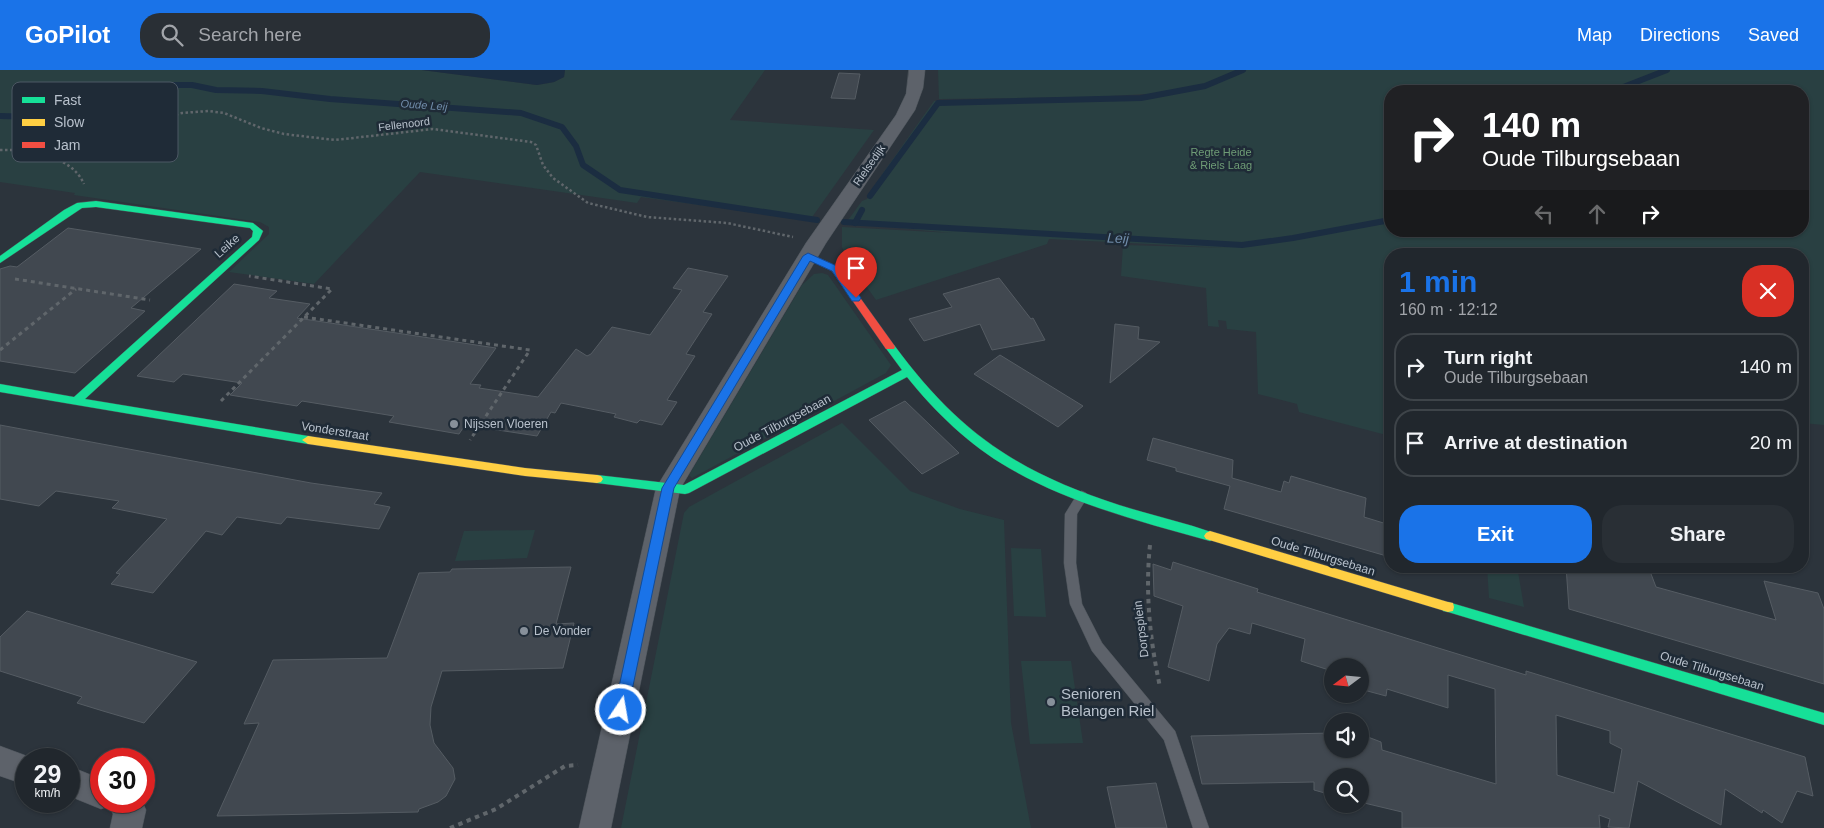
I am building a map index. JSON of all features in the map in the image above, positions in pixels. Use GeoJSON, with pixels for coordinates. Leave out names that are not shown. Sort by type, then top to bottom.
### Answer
{"type":"FeatureCollection","features":[{"type":"Feature","properties":{"kind":"street","name":"Rielsedijk"},"geometry":{"type":"LineString","coordinates":[[595,828],[668,488],[812,250],[904,115],[911,103],[917,70]]}},
{"type":"Feature","properties":{"kind":"street","name":"Leike"},"geometry":{"type":"LineString","coordinates":[[76,401],[256,238],[258,231],[253,226],[96,204],[80,205]]}},
{"type":"Feature","properties":{"kind":"street"},"geometry":{"type":"LineString","coordinates":[[0,260],[67,212],[80,205]]}},
{"type":"Feature","properties":{"kind":"street","name":"Oude Tilburgsebaan"},"geometry":{"type":"LineString","coordinates":[[812,250],[835,269],[907,372],[949,416],[980,444],[1032,476],[1082,496],[1156,520],[1824,719]]}},
{"type":"Feature","properties":{"kind":"street","name":"Oude Tilburgsebaan"},"geometry":{"type":"LineString","coordinates":[[668,488],[684,490],[907,372]]}},
{"type":"Feature","properties":{"kind":"street","name":"Vonderstraat"},"geometry":{"type":"LineString","coordinates":[[0,388],[199,423],[454,463],[668,488]]}},
{"type":"Feature","properties":{"kind":"street"},"geometry":{"type":"LineString","coordinates":[[126,828],[129,813]]}},
{"type":"Feature","properties":{"kind":"lane"},"geometry":{"type":"LineString","coordinates":[[1082,496],[1071,514],[1070,563],[1076,604],[1097,646],[1170,736],[1201,828]]}},
{"type":"Feature","properties":{"kind":"path","name":"Fellenoord"},"geometry":{"type":"LineString","coordinates":[[178,115],[195,111],[224,113],[261,128],[284,134],[335,140],[433,129],[531,142],[536,145],[543,164],[553,178],[588,202],[647,217],[727,223],[791,236],[812,250]]}},
{"type":"Feature","properties":{"kind":"path"},"geometry":{"type":"LineString","coordinates":[[62,162],[79,173],[85,186],[80,205]]}},
{"type":"Feature","properties":{"kind":"path"},"geometry":{"type":"LineString","coordinates":[[199,423],[332,288],[218,272]]}},
{"type":"Feature","properties":{"kind":"path"},"geometry":{"type":"LineString","coordinates":[[10,278],[182,305]]}},
{"type":"Feature","properties":{"kind":"path"},"geometry":{"type":"LineString","coordinates":[[0,350],[77,288]]}},
{"type":"Feature","properties":{"kind":"path"},"geometry":{"type":"LineString","coordinates":[[304,317],[530,350],[454,463]]}},
{"type":"Feature","properties":{"kind":"path","name":"Dorpsplein"},"geometry":{"type":"LineString","coordinates":[[1156,520],[1150,543],[1146,586],[1151,648],[1161,692]]}},
{"type":"Feature","properties":{"kind":"path"},"geometry":{"type":"LineString","coordinates":[[450,828],[496,809],[565,766],[609,765]]}},
{"type":"Feature","properties":{"kind":"green space"},"geometry":{"type":"Polygon","coordinates":[[[0,70],[422,70],[537,85],[554,82],[564,77],[565,70],[765,70],[730,120],[874,130],[810,220],[641,197],[637,203],[420,172],[314,284],[229,272],[269,234],[269,227],[260,222],[74,195],[75,193],[0,182],[0,70]]]}},
{"type":"Feature","properties":{"kind":"green space","name":"Regte Heide & Riels Laag"},"geometry":{"type":"Polygon","coordinates":[[[938,70],[1824,70],[1824,425],[1809,424],[1809,248],[1384,248],[1384,434],[1299,412],[1297,404],[1258,394],[1256,332],[1227,329],[1226,321],[1218,320],[1219,327],[1208,326],[1206,288],[1121,276],[1123,245],[1230,248],[1049,239],[1047,244],[876,300],[849,262],[842,247],[842,227],[952,233],[846,223],[862,201],[867,199],[934,101],[1148,96],[1146,94],[1092,97],[939,99],[938,70]]]}},
{"type":"Feature","properties":{"kind":"green space"},"geometry":{"type":"Polygon","coordinates":[[[822,273],[828,275],[891,365],[886,373],[692,478],[689,475],[802,285],[814,274],[822,273]]]}},
{"type":"Feature","properties":{"kind":"green space"},"geometry":{"type":"Polygon","coordinates":[[[842,423],[910,491],[960,509],[1004,520],[1011,723],[1031,828],[621,828],[684,513],[689,507],[842,423]]]}},
{"type":"Feature","properties":{"kind":"green space"},"geometry":{"type":"Polygon","coordinates":[[[535,530],[527,558],[455,561],[464,531],[535,530]]]}},
{"type":"Feature","properties":{"kind":"green space"},"geometry":{"type":"Polygon","coordinates":[[[1011,548],[1041,549],[1046,617],[1014,616],[1011,548]]]}},
{"type":"Feature","properties":{"kind":"green space"},"geometry":{"type":"Polygon","coordinates":[[[1487,573],[1518,573],[1524,607],[1489,598],[1487,573]]]}},
{"type":"Feature","properties":{"kind":"green space","name":"Senioren Belangen Riel"},"geometry":{"type":"Polygon","coordinates":[[[1021,661],[1071,661],[1083,743],[1030,744],[1021,661]]]}},
{"type":"Feature","properties":{"kind":"water"},"geometry":{"type":"Polygon","coordinates":[[[422,70],[565,70],[564,77],[554,82],[537,85],[422,70]]]}},
{"type":"Feature","properties":{"kind":"building"},"geometry":{"type":"Polygon","coordinates":[[[839,73],[860,74],[855,99],[831,98],[839,73]]]}},
{"type":"Feature","properties":{"kind":"building"},"geometry":{"type":"Polygon","coordinates":[[[68,228],[201,249],[131,308],[145,311],[75,373],[0,361],[0,269],[10,266],[17,267],[68,228]]]}},
{"type":"Feature","properties":{"kind":"building"},"geometry":{"type":"Polygon","coordinates":[[[688,268],[728,276],[703,312],[712,314],[686,354],[695,356],[667,400],[677,402],[662,425],[640,420],[637,423],[614,417],[616,414],[561,403],[555,413],[551,412],[537,436],[465,425],[459,434],[389,422],[394,416],[302,401],[297,406],[230,395],[242,383],[183,374],[174,382],[137,376],[234,284],[277,291],[269,298],[310,304],[297,318],[496,348],[470,384],[481,385],[479,388],[538,397],[576,349],[587,356],[591,354],[612,327],[650,335],[682,290],[673,288],[688,268]]]}},
{"type":"Feature","properties":{"kind":"building"},"geometry":{"type":"Polygon","coordinates":[[[999,278],[1031,319],[1033,318],[1045,340],[992,350],[980,324],[924,341],[909,319],[952,307],[943,294],[999,278]]]}},
{"type":"Feature","properties":{"kind":"building"},"geometry":{"type":"Polygon","coordinates":[[[1115,324],[1139,327],[1138,339],[1160,342],[1110,383],[1115,324]]]}},
{"type":"Feature","properties":{"kind":"building"},"geometry":{"type":"Polygon","coordinates":[[[1000,355],[1083,406],[1058,427],[974,374],[1000,355]]]}},
{"type":"Feature","properties":{"kind":"building"},"geometry":{"type":"Polygon","coordinates":[[[905,401],[959,453],[922,474],[869,420],[905,401]]]}},
{"type":"Feature","properties":{"kind":"building"},"geometry":{"type":"Polygon","coordinates":[[[0,425],[311,483],[382,493],[374,504],[390,507],[379,529],[287,517],[281,524],[237,517],[222,535],[206,531],[153,593],[111,584],[120,574],[116,573],[167,519],[112,508],[119,501],[56,491],[39,506],[0,499],[0,425]]]}},
{"type":"Feature","properties":{"kind":"building"},"geometry":{"type":"Polygon","coordinates":[[[1153,438],[1233,460],[1232,478],[1281,492],[1284,481],[1289,483],[1291,476],[1366,498],[1364,517],[1384,523],[1384,555],[1224,509],[1230,486],[1176,471],[1176,468],[1147,460],[1153,438]]]}},
{"type":"Feature","properties":{"kind":"building"},"geometry":{"type":"Polygon","coordinates":[[[1173,562],[1258,589],[1257,592],[1435,647],[1526,675],[1526,671],[1805,757],[1813,796],[1797,791],[1782,823],[1763,810],[1762,813],[1725,789],[1721,825],[1638,781],[1629,828],[1608,827],[1610,819],[1599,815],[1600,828],[1402,828],[1402,812],[1369,804],[1369,768],[1324,768],[1324,793],[1314,790],[1314,782],[1202,784],[1191,736],[1324,733],[1324,758],[1369,758],[1369,737],[1381,742],[1382,750],[1496,784],[1495,689],[1448,675],[1448,708],[1387,689],[1386,696],[1369,691],[1369,658],[1324,658],[1324,668],[1301,661],[1305,639],[1252,623],[1250,634],[1229,628],[1217,644],[1209,681],[1168,667],[1183,606],[1154,596],[1153,564],[1171,570],[1173,562]],[[1556,715],[1557,775],[1614,793],[1622,749],[1610,743],[1610,731],[1556,715]]]}},
{"type":"Feature","properties":{"kind":"building"},"geometry":{"type":"Polygon","coordinates":[[[571,567],[556,624],[574,623],[563,668],[442,671],[431,707],[430,725],[434,743],[453,768],[455,779],[446,796],[438,802],[419,809],[418,812],[217,816],[259,723],[244,724],[273,660],[387,658],[419,573],[450,572],[452,569],[571,567]]]}},
{"type":"Feature","properties":{"kind":"building"},"geometry":{"type":"Polygon","coordinates":[[[1566,573],[1651,573],[1656,587],[1776,620],[1764,581],[1818,593],[1824,609],[1824,684],[1569,609],[1566,573]]]}},
{"type":"Feature","properties":{"kind":"building"},"geometry":{"type":"Polygon","coordinates":[[[27,611],[197,662],[144,723],[103,711],[77,703],[82,697],[0,671],[0,637],[27,611]]]}},
{"type":"Feature","properties":{"kind":"building"},"geometry":{"type":"Polygon","coordinates":[[[1156,783],[1167,828],[1116,828],[1107,787],[1156,783]]]}},
{"type":"Feature","properties":{"kind":"waterway"},"geometry":{"type":"LineString","coordinates":[[870,196],[938,103],[1141,98],[1205,86],[1243,70]]}},
{"type":"Feature","properties":{"kind":"waterway","name":"Leij"},"geometry":{"type":"LineString","coordinates":[[1628,85],[1667,70]]}},
{"type":"Feature","properties":{"kind":"waterway","name":"Oude Leij"},"geometry":{"type":"LineString","coordinates":[[178,85],[192,85],[216,90],[262,91],[330,99],[521,113],[562,127],[576,146],[583,165],[620,190],[817,220]]}},
{"type":"Feature","properties":{"kind":"waterway","name":"Oude Leij"},"geometry":{"type":"LineString","coordinates":[[0,116],[12,116]]}},
{"type":"Feature","properties":{"kind":"waterway"},"geometry":{"type":"LineString","coordinates":[[855,223],[862,210]]}},
{"type":"Feature","properties":{"kind":"waterway","name":"Leij"},"geometry":{"type":"LineString","coordinates":[[855,223],[1242,245],[1293,238],[1384,221]]}},
{"type":"Feature","properties":{"kind":"waterway","name":"Leij"},"geometry":{"type":"LineString","coordinates":[[844,222],[855,223]]}},
{"type":"Feature","properties":{"kind":"traffic: fast"},"geometry":{"type":"LineString","coordinates":[[0,260],[67,212],[80,205],[96,204],[253,226],[258,231],[256,238],[76,401]]}},
{"type":"Feature","properties":{"kind":"traffic: fast"},"geometry":{"type":"LineString","coordinates":[[890,347],[919,385],[953,420],[972,437],[1012,465],[1054,486],[1098,502],[1142,517],[1210,536]]}},
{"type":"Feature","properties":{"kind":"traffic: fast"},"geometry":{"type":"LineString","coordinates":[[597,479],[685,490],[907,372]]}},
{"type":"Feature","properties":{"kind":"traffic: fast"},"geometry":{"type":"LineString","coordinates":[[0,388],[308,440]]}},
{"type":"Feature","properties":{"kind":"traffic: fast"},"geometry":{"type":"LineString","coordinates":[[1448,607],[1824,719]]}},
{"type":"Feature","properties":{"kind":"traffic: slow"},"geometry":{"type":"LineString","coordinates":[[308,440],[525,472],[597,479]]}},
{"type":"Feature","properties":{"kind":"traffic: slow"},"geometry":{"type":"LineString","coordinates":[[1210,536],[1448,607]]}},
{"type":"Feature","properties":{"kind":"traffic: jam"},"geometry":{"type":"LineString","coordinates":[[808,256],[835,269],[890,347]]}},
{"type":"Feature","properties":{"kind":"place","name":"Nijssen Vloeren"},"geometry":{"type":"Point","coordinates":[454,424]}},
{"type":"Feature","properties":{"kind":"place","name":"De Vonder"},"geometry":{"type":"Point","coordinates":[524,631]}},
{"type":"Feature","properties":{"kind":"place","name":"Senioren Belangen Riel"},"geometry":{"type":"Point","coordinates":[1051,702]}},
{"type":"Feature","properties":{"kind":"route"},"geometry":{"type":"LineString","coordinates":[[621,710],[668,488],[808,256],[835,269],[856,298]]}}]}
